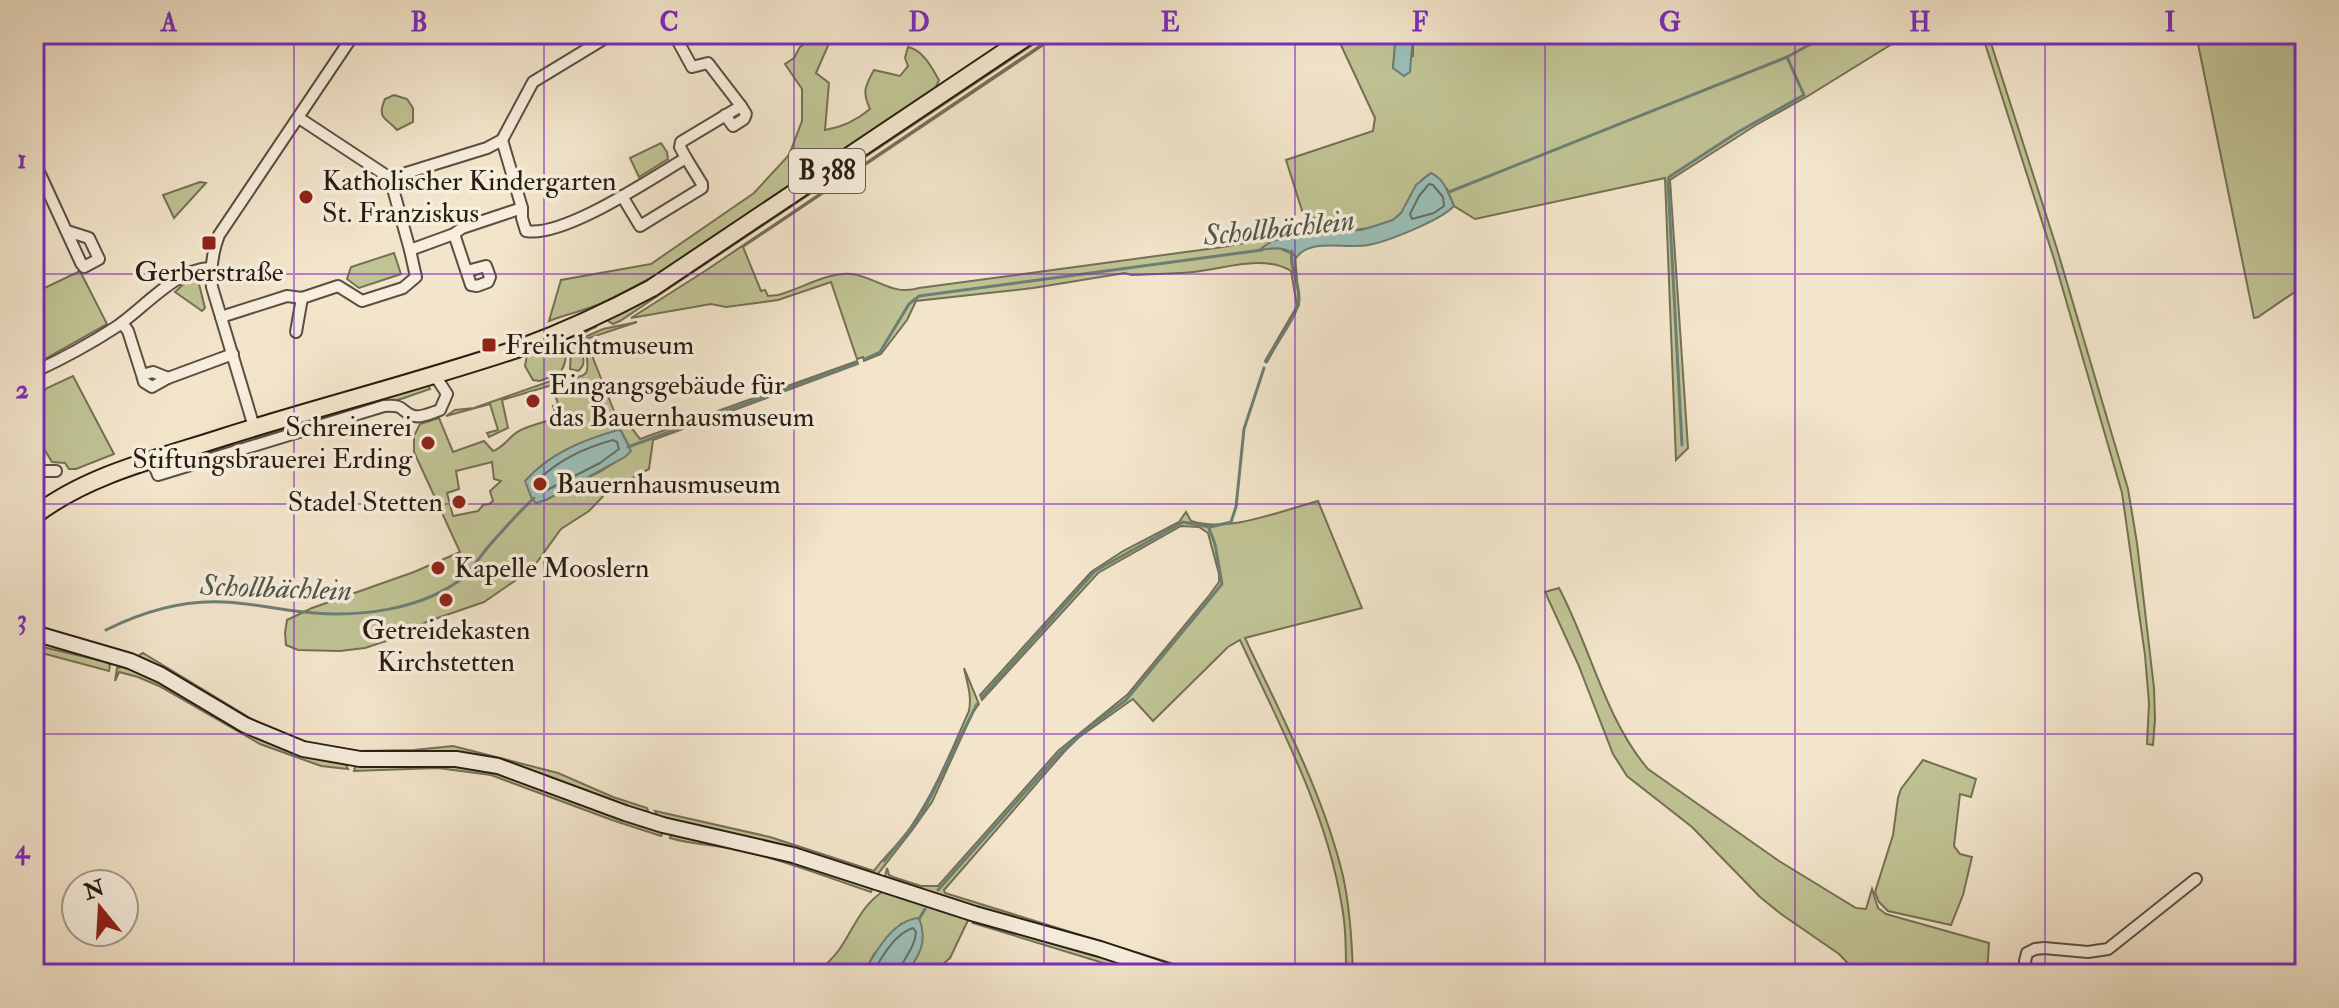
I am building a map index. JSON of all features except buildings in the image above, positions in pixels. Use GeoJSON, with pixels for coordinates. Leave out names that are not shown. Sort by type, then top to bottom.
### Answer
{"type":"FeatureCollection","features":[{"type":"Feature","properties":{"kind":"main road","name":"B 388"},"geometry":{"type":"LineString","coordinates":[[34,516],[79,488],[152,460],[521,347],[593,319],[652,288],[1031,34]]}},
{"type":"Feature","properties":{"kind":"main road"},"geometry":{"type":"LineString","coordinates":[[34,633],[130,661],[161,675],[256,730],[303,749],[360,759],[456,759],[498,766],[625,813],[793,855],[1176,974]]}},
{"type":"Feature","properties":{"kind":"street"},"geometry":{"type":"LineString","coordinates":[[254,427],[212,287],[210,268],[219,235],[354,34]]}},
{"type":"Feature","properties":{"kind":"street"},"geometry":{"type":"LineString","coordinates":[[390,178],[487,148],[502,140],[533,82],[612,34]]}},
{"type":"Feature","properties":{"kind":"street"},"geometry":{"type":"LineString","coordinates":[[622,196],[640,226],[702,188],[680,147],[681,142],[741,106],[708,63],[692,67],[674,34]]}},
{"type":"Feature","properties":{"kind":"street"},"geometry":{"type":"LineString","coordinates":[[221,317],[287,296],[302,298],[338,286],[362,301],[403,288],[416,277],[390,178],[299,118]]}},
{"type":"Feature","properties":{"kind":"street"},"geometry":{"type":"LineString","coordinates":[[502,140],[526,231],[537,233],[586,217],[686,158]]}},
{"type":"Feature","properties":{"kind":"street"},"geometry":{"type":"LineString","coordinates":[[34,161],[67,231]]}},
{"type":"Feature","properties":{"kind":"street"},"geometry":{"type":"LineString","coordinates":[[410,250],[522,208]]}},
{"type":"Feature","properties":{"kind":"street"},"geometry":{"type":"LineString","coordinates":[[454,234],[467,271]]}},
{"type":"Feature","properties":{"kind":"street"},"geometry":{"type":"LineString","coordinates":[[34,372],[122,323],[183,275],[210,268]]}},
{"type":"Feature","properties":{"kind":"street"},"geometry":{"type":"LineString","coordinates":[[296,332],[302,298]]}},
{"type":"Feature","properties":{"kind":"street"},"geometry":{"type":"LineString","coordinates":[[122,323],[128,331],[144,382],[152,387],[233,354]]}},
{"type":"Feature","properties":{"kind":"street"},"geometry":{"type":"LineString","coordinates":[[152,460],[158,475],[384,406],[397,405],[413,416],[440,410],[447,394],[434,374]]}},
{"type":"Feature","properties":{"kind":"street"},"geometry":{"type":"LineString","coordinates":[[34,471],[56,471]]}},
{"type":"Feature","properties":{"kind":"street"},"geometry":{"type":"LineString","coordinates":[[2027,974],[2027,953],[2044,948],[2088,952],[2108,949],[2196,879]]}},
{"type":"Feature","properties":{"kind":"green space"},"geometry":{"type":"Polygon","coordinates":[[[819,34],[838,34],[830,41],[816,73],[829,83],[825,130],[849,123],[870,109],[866,89],[874,70],[900,76],[908,66],[905,58],[908,47],[923,56],[939,80],[935,89],[691,255],[599,304],[549,321],[561,280],[651,264],[754,193],[789,155],[802,121],[802,89],[785,64],[794,58],[800,47],[819,34]]]}},
{"type":"Feature","properties":{"kind":"green space"},"geometry":{"type":"Polygon","coordinates":[[[1042,34],[1049,34],[620,321],[613,324],[605,319],[662,290],[1042,34]]]}},
{"type":"Feature","properties":{"kind":"green space"},"geometry":{"type":"Polygon","coordinates":[[[1060,34],[743,247],[761,291],[765,290],[768,296],[778,295],[843,274],[909,290],[1266,239],[1272,241],[1261,249],[1279,248],[1295,255],[1299,305],[1267,362],[1297,306],[1291,271],[1280,266],[1256,263],[1185,273],[1125,273],[1033,288],[916,301],[907,320],[881,354],[864,361],[863,357],[857,359],[831,282],[778,300],[726,307],[711,304],[631,318],[705,271],[1060,34]]]}},
{"type":"Feature","properties":{"kind":"green space"},"geometry":{"type":"Polygon","coordinates":[[[1362,34],[1396,34],[1393,68],[1413,56],[1413,34],[1908,34],[1670,180],[1688,448],[1676,460],[1665,178],[1475,219],[1454,206],[1447,189],[1428,175],[1399,215],[1391,221],[1369,228],[1308,233],[1313,227],[1314,218],[1305,220],[1286,160],[1373,131],[1375,118],[1340,43],[1362,34]]]}},
{"type":"Feature","properties":{"kind":"green space"},"geometry":{"type":"Polygon","coordinates":[[[1982,34],[1988,34],[2057,249],[2128,489],[2154,688],[2153,745],[2147,744],[2149,703],[2145,655],[2122,493],[2054,259],[1982,34]]]}},
{"type":"Feature","properties":{"kind":"green space"},"geometry":{"type":"Polygon","coordinates":[[[2196,34],[2305,34],[2305,285],[2254,318],[2196,34]]]}},
{"type":"Feature","properties":{"kind":"green space"},"geometry":{"type":"Polygon","coordinates":[[[394,95],[407,99],[413,108],[413,122],[397,130],[382,114],[385,99],[394,95]]]}},
{"type":"Feature","properties":{"kind":"green space"},"geometry":{"type":"Polygon","coordinates":[[[661,143],[668,159],[639,177],[630,158],[661,143]]]}},
{"type":"Feature","properties":{"kind":"green space"},"geometry":{"type":"Polygon","coordinates":[[[200,182],[206,183],[174,218],[163,195],[200,182]]]}},
{"type":"Feature","properties":{"kind":"green space"},"geometry":{"type":"Polygon","coordinates":[[[394,253],[401,274],[359,288],[347,279],[351,267],[394,253]]]}},
{"type":"Feature","properties":{"kind":"green space"},"geometry":{"type":"Polygon","coordinates":[[[80,271],[107,324],[34,365],[34,293],[80,271]]]}},
{"type":"Feature","properties":{"kind":"green space"},"geometry":{"type":"Polygon","coordinates":[[[192,280],[199,284],[205,308],[202,311],[175,292],[192,280]]]}},
{"type":"Feature","properties":{"kind":"green space"},"geometry":{"type":"Polygon","coordinates":[[[637,322],[589,338],[587,343],[618,421],[628,423],[640,439],[857,361],[858,364],[653,440],[649,469],[608,491],[589,511],[561,529],[532,569],[484,602],[365,648],[298,650],[286,645],[287,620],[460,552],[414,452],[414,436],[420,424],[439,418],[453,452],[484,441],[493,451],[519,431],[557,418],[553,406],[558,404],[552,385],[502,400],[508,428],[489,437],[487,433],[498,430],[490,404],[446,416],[455,410],[474,408],[565,376],[584,375],[588,365],[585,343],[587,336],[603,329],[637,322]],[[621,431],[526,481],[532,499],[546,500],[617,461],[629,446],[621,431]],[[492,462],[456,471],[459,489],[447,493],[453,516],[478,511],[493,501],[490,491],[501,481],[494,479],[492,462]]]}},
{"type":"Feature","properties":{"kind":"green space"},"geometry":{"type":"Polygon","coordinates":[[[597,324],[581,337],[583,366],[578,371],[570,369],[568,339],[597,324]]]}},
{"type":"Feature","properties":{"kind":"green space"},"geometry":{"type":"Polygon","coordinates":[[[562,342],[566,358],[560,373],[540,381],[533,380],[525,366],[527,355],[536,348],[562,342]]]}},
{"type":"Feature","properties":{"kind":"green space"},"geometry":{"type":"Polygon","coordinates":[[[73,376],[114,454],[69,469],[65,463],[52,462],[34,432],[34,400],[47,388],[73,376]]]}},
{"type":"Feature","properties":{"kind":"green space"},"geometry":{"type":"Polygon","coordinates":[[[427,382],[430,389],[404,398],[164,470],[163,466],[427,382]]]}},
{"type":"Feature","properties":{"kind":"green space"},"geometry":{"type":"Polygon","coordinates":[[[1318,501],[1362,608],[1245,638],[1300,755],[1335,845],[1347,900],[1353,974],[1346,974],[1343,910],[1324,833],[1299,767],[1240,640],[1228,647],[1153,721],[1133,699],[1078,738],[944,890],[945,893],[1206,974],[1193,974],[894,883],[885,877],[887,868],[893,877],[921,886],[938,886],[1058,751],[1128,694],[1219,582],[1208,533],[1199,527],[1181,526],[1098,573],[982,700],[980,695],[1091,572],[1123,551],[1179,522],[1186,512],[1191,521],[1238,523],[1318,501]]]}},
{"type":"Feature","properties":{"kind":"green space"},"geometry":{"type":"Polygon","coordinates":[[[1559,588],[1620,728],[1648,769],[1779,861],[1856,908],[1866,909],[1872,889],[1878,908],[1886,914],[1989,943],[1987,974],[1858,974],[1839,954],[1760,897],[1692,827],[1627,776],[1613,754],[1578,664],[1545,592],[1559,588]]]}},
{"type":"Feature","properties":{"kind":"green space"},"geometry":{"type":"Polygon","coordinates":[[[34,645],[107,662],[109,671],[34,651],[34,645]]]}},
{"type":"Feature","properties":{"kind":"green space"},"geometry":{"type":"Polygon","coordinates":[[[143,653],[258,723],[307,743],[359,751],[453,746],[558,773],[647,808],[649,814],[504,762],[325,749],[276,734],[139,658],[143,653]]]}},
{"type":"Feature","properties":{"kind":"green space"},"geometry":{"type":"Polygon","coordinates":[[[124,666],[345,763],[348,769],[321,766],[260,744],[138,677],[119,672],[115,681],[117,668],[124,666]]]}},
{"type":"Feature","properties":{"kind":"green space"},"geometry":{"type":"Polygon","coordinates":[[[964,668],[979,704],[932,802],[877,875],[658,817],[655,811],[770,837],[874,871],[919,814],[956,741],[970,705],[964,668]]]}},
{"type":"Feature","properties":{"kind":"green space"},"geometry":{"type":"Polygon","coordinates":[[[1923,760],[1976,779],[1971,797],[1960,794],[1954,846],[1960,854],[1972,857],[1963,895],[1951,925],[1888,911],[1875,892],[1893,835],[1901,789],[1923,760]]]}},
{"type":"Feature","properties":{"kind":"green space"},"geometry":{"type":"Polygon","coordinates":[[[449,763],[504,773],[659,830],[662,834],[612,820],[491,775],[438,768],[354,771],[356,764],[449,763]]]}},
{"type":"Feature","properties":{"kind":"green space"},"geometry":{"type":"Polygon","coordinates":[[[672,833],[742,846],[873,887],[871,892],[760,855],[670,838],[672,833]]]}},
{"type":"Feature","properties":{"kind":"green space"},"geometry":{"type":"Polygon","coordinates":[[[885,890],[970,916],[950,958],[931,974],[905,974],[914,963],[901,924],[874,954],[863,974],[818,974],[839,950],[864,910],[885,890]]]}},
{"type":"Feature","properties":{"kind":"green space"},"geometry":{"type":"Polygon","coordinates":[[[976,920],[1161,974],[1139,974],[973,923],[976,920]]]}},
{"type":"Feature","properties":{"kind":"water"},"geometry":{"type":"Polygon","coordinates":[[[1396,34],[1413,34],[1410,72],[1404,76],[1393,68],[1396,34]]]}},
{"type":"Feature","properties":{"kind":"water"},"geometry":{"type":"Polygon","coordinates":[[[1431,173],[1443,183],[1454,206],[1413,230],[1368,245],[1310,248],[1296,258],[1284,249],[1259,250],[1272,241],[1317,232],[1362,230],[1393,220],[1401,213],[1416,185],[1431,173]]]}},
{"type":"Feature","properties":{"kind":"water"},"geometry":{"type":"Polygon","coordinates":[[[618,430],[631,451],[625,457],[546,500],[536,503],[532,499],[525,481],[535,471],[556,455],[580,443],[618,430]]]}},
{"type":"Feature","properties":{"kind":"water"},"geometry":{"type":"Polygon","coordinates":[[[919,918],[923,934],[921,948],[905,974],[863,974],[893,931],[909,920],[919,918]]]}},
{"type":"Feature","properties":{"kind":"waterway","name":"Schollbächlein"},"geometry":{"type":"LineString","coordinates":[[1449,192],[1787,57],[1829,34]]}},
{"type":"Feature","properties":{"kind":"waterway"},"geometry":{"type":"LineString","coordinates":[[1682,445],[1669,177],[1738,132],[1804,95],[1787,57]]}},
{"type":"Feature","properties":{"kind":"waterway","name":"Schollbächlein"},"geometry":{"type":"LineString","coordinates":[[865,359],[880,352],[909,304],[919,296],[1262,250]]}},
{"type":"Feature","properties":{"kind":"waterway"},"geometry":{"type":"LineString","coordinates":[[1266,362],[1298,306],[1292,251]]}},
{"type":"Feature","properties":{"kind":"waterway","name":"Schollbächlein"},"geometry":{"type":"LineString","coordinates":[[628,447],[857,363]]}},
{"type":"Feature","properties":{"kind":"waterway"},"geometry":{"type":"LineString","coordinates":[[982,697],[1095,571],[1183,522],[1210,527],[1231,522],[1236,507],[1244,429],[1264,368]]}},
{"type":"Feature","properties":{"kind":"waterway","name":"Schollbächlein"},"geometry":{"type":"LineString","coordinates":[[106,630],[148,613],[192,603],[235,603],[332,614],[371,612],[409,604],[460,580],[534,498]]}},
{"type":"Feature","properties":{"kind":"waterway"},"geometry":{"type":"LineString","coordinates":[[938,890],[1059,754],[1126,700],[1222,584],[1215,544],[1208,526]]}},
{"type":"Feature","properties":{"kind":"waterway"},"geometry":{"type":"LineString","coordinates":[[884,861],[921,816],[977,704]]}},
{"type":"Feature","properties":{"kind":"waterway"},"geometry":{"type":"LineString","coordinates":[[919,919],[925,909]]}},
{"type":"Feature","properties":{"kind":"place","name":"Katholischer Kindergarten St. Franziskus"},"geometry":{"type":"Point","coordinates":[306,197]}},
{"type":"Feature","properties":{"kind":"place","name":"Gerberstraße"},"geometry":{"type":"Point","coordinates":[209,243]}},
{"type":"Feature","properties":{"kind":"place","name":"Freilichtmuseum"},"geometry":{"type":"Point","coordinates":[489,345]}},
{"type":"Feature","properties":{"kind":"place","name":"Eingangsgebäude für das Bauernhausmuseum"},"geometry":{"type":"Point","coordinates":[533,401]}},
{"type":"Feature","properties":{"kind":"place","name":"Schreinerei Stiftungsbrauerei Erding"},"geometry":{"type":"Point","coordinates":[428,443]}},
{"type":"Feature","properties":{"kind":"place","name":"Bauernhausmuseum"},"geometry":{"type":"Point","coordinates":[540,484]}},
{"type":"Feature","properties":{"kind":"place","name":"Stadel Stetten"},"geometry":{"type":"Point","coordinates":[459,502]}},
{"type":"Feature","properties":{"kind":"place","name":"Kapelle Mooslern"},"geometry":{"type":"Point","coordinates":[438,568]}},
{"type":"Feature","properties":{"kind":"place","name":"Getreidekasten Kirchstetten"},"geometry":{"type":"Point","coordinates":[446,600]}}]}
